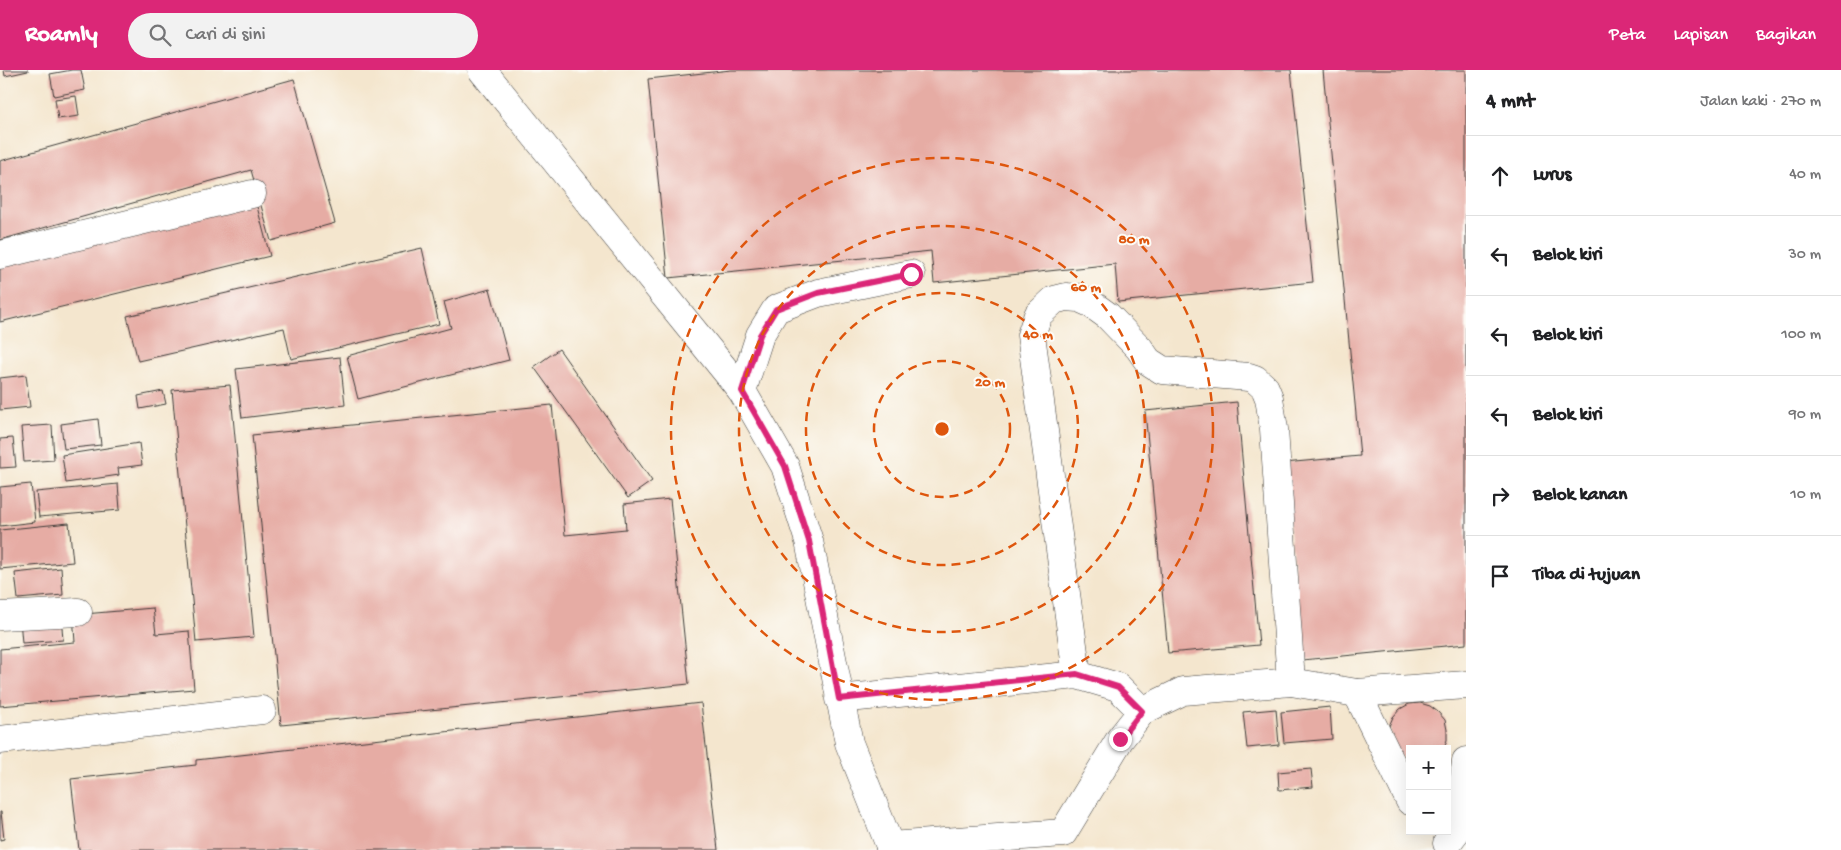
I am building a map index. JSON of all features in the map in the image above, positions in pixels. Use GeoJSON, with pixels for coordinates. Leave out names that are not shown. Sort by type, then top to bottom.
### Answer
{"type":"FeatureCollection","features":[{"type":"Feature","properties":{"kind":"street"},"geometry":{"type":"LineString","coordinates":[[482,70],[742,391],[785,466],[809,541],[849,743],[890,848],[1058,842],[1120,739],[1142,711],[1183,691],[1291,682],[1357,693],[1466,685]]}},
{"type":"Feature","properties":{"kind":"street"},"geometry":{"type":"LineString","coordinates":[[0,255],[252,194]]}},
{"type":"Feature","properties":{"kind":"street"},"geometry":{"type":"LineString","coordinates":[[742,391],[760,335],[776,309],[818,293],[911,274]]}},
{"type":"Feature","properties":{"kind":"street"},"geometry":{"type":"LineString","coordinates":[[1077,674],[1031,335],[1038,315],[1054,300],[1066,297],[1079,298],[1090,303],[1108,316],[1135,342],[1148,361],[1162,370],[1249,377],[1265,388],[1269,398],[1274,429],[1291,682]]}},
{"type":"Feature","properties":{"kind":"street"},"geometry":{"type":"LineString","coordinates":[[0,616],[78,612]]}},
{"type":"Feature","properties":{"kind":"street"},"geometry":{"type":"LineString","coordinates":[[839,699],[1077,674],[1118,687],[1142,711]]}},
{"type":"Feature","properties":{"kind":"street"},"geometry":{"type":"LineString","coordinates":[[1357,693],[1406,793]]}},
{"type":"Feature","properties":{"kind":"street"},"geometry":{"type":"LineString","coordinates":[[0,740],[262,710]]}},
{"type":"Feature","properties":{"kind":"street"},"geometry":{"type":"LineString","coordinates":[[1442,841],[1458,829],[1466,761]]}},
{"type":"Feature","properties":{"kind":"building"},"geometry":{"type":"Polygon","coordinates":[[[4,70],[28,70],[28,71],[5,76],[4,70]]]}},
{"type":"Feature","properties":{"kind":"building"},"geometry":{"type":"Polygon","coordinates":[[[81,70],[85,90],[54,96],[50,74],[81,70]]]}},
{"type":"Feature","properties":{"kind":"building"},"geometry":{"type":"Polygon","coordinates":[[[731,70],[1291,70],[1313,282],[1118,302],[1115,264],[934,283],[931,251],[668,278],[648,79],[731,70]]]}},
{"type":"Feature","properties":{"kind":"building"},"geometry":{"type":"Polygon","coordinates":[[[1323,70],[1466,70],[1466,644],[1302,660],[1284,463],[1360,456],[1323,70]]]}},
{"type":"Feature","properties":{"kind":"building"},"geometry":{"type":"Polygon","coordinates":[[[294,79],[335,223],[271,241],[251,170],[0,240],[0,161],[294,79]]]}},
{"type":"Feature","properties":{"kind":"building"},"geometry":{"type":"Polygon","coordinates":[[[76,96],[79,116],[58,119],[55,99],[76,96]]]}},
{"type":"Feature","properties":{"kind":"building"},"geometry":{"type":"Polygon","coordinates":[[[255,199],[270,256],[0,322],[0,262],[255,199]]]}},
{"type":"Feature","properties":{"kind":"building"},"geometry":{"type":"Polygon","coordinates":[[[422,248],[439,324],[291,359],[284,328],[138,361],[127,316],[422,248]]]}},
{"type":"Feature","properties":{"kind":"building"},"geometry":{"type":"Polygon","coordinates":[[[490,289],[509,360],[358,399],[347,356],[451,328],[444,302],[490,289]]]}},
{"type":"Feature","properties":{"kind":"building"},"geometry":{"type":"Polygon","coordinates":[[[559,349],[652,481],[628,498],[534,367],[559,349]]]}},
{"type":"Feature","properties":{"kind":"building"},"geometry":{"type":"Polygon","coordinates":[[[340,357],[345,405],[242,418],[236,369],[340,357]]]}},
{"type":"Feature","properties":{"kind":"building"},"geometry":{"type":"Polygon","coordinates":[[[26,375],[30,407],[0,410],[0,378],[26,375]]]}},
{"type":"Feature","properties":{"kind":"building"},"geometry":{"type":"Polygon","coordinates":[[[230,385],[254,637],[196,642],[172,390],[230,385]]]}},
{"type":"Feature","properties":{"kind":"building"},"geometry":{"type":"Polygon","coordinates":[[[163,391],[166,404],[140,409],[138,396],[163,391]]]}},
{"type":"Feature","properties":{"kind":"building"},"geometry":{"type":"Polygon","coordinates":[[[1237,402],[1259,645],[1168,653],[1145,411],[1237,402]]]}},
{"type":"Feature","properties":{"kind":"building"},"geometry":{"type":"Polygon","coordinates":[[[552,405],[565,535],[626,529],[624,504],[670,499],[689,684],[281,725],[252,435],[552,405]]]}},
{"type":"Feature","properties":{"kind":"building"},"geometry":{"type":"Polygon","coordinates":[[[98,419],[101,445],[64,449],[61,424],[98,419]]]}},
{"type":"Feature","properties":{"kind":"building"},"geometry":{"type":"Polygon","coordinates":[[[52,425],[54,460],[24,462],[21,427],[52,425]]]}},
{"type":"Feature","properties":{"kind":"building"},"geometry":{"type":"Polygon","coordinates":[[[13,438],[16,467],[0,468],[0,439],[13,438]]]}},
{"type":"Feature","properties":{"kind":"building"},"geometry":{"type":"Polygon","coordinates":[[[139,443],[142,465],[118,468],[119,475],[66,483],[62,455],[139,443]]]}},
{"type":"Feature","properties":{"kind":"building"},"geometry":{"type":"Polygon","coordinates":[[[31,484],[35,522],[0,526],[0,487],[31,484]]]}},
{"type":"Feature","properties":{"kind":"building"},"geometry":{"type":"Polygon","coordinates":[[[118,484],[120,510],[39,517],[36,492],[118,484]]]}},
{"type":"Feature","properties":{"kind":"building"},"geometry":{"type":"Polygon","coordinates":[[[69,523],[73,562],[0,569],[0,530],[69,523]]]}},
{"type":"Feature","properties":{"kind":"building"},"geometry":{"type":"Polygon","coordinates":[[[61,568],[63,595],[18,599],[15,573],[61,568]]]}},
{"type":"Feature","properties":{"kind":"building"},"geometry":{"type":"Polygon","coordinates":[[[153,608],[156,634],[189,631],[194,689],[0,706],[0,649],[75,642],[73,615],[153,608]]]}},
{"type":"Feature","properties":{"kind":"building"},"geometry":{"type":"Polygon","coordinates":[[[61,615],[63,640],[22,643],[20,619],[61,615]]]}},
{"type":"Feature","properties":{"kind":"building"},"geometry":{"type":"Polygon","coordinates":[[[701,703],[718,850],[79,850],[71,779],[196,765],[196,760],[701,703]]]}},
{"type":"Feature","properties":{"kind":"building"},"geometry":{"type":"Polygon","coordinates":[[[1420,703],[1430,706],[1438,712],[1445,720],[1447,740],[1445,745],[1406,745],[1406,759],[1397,755],[1389,726],[1393,717],[1400,709],[1409,704],[1420,703]]]}},
{"type":"Feature","properties":{"kind":"building"},"geometry":{"type":"Polygon","coordinates":[[[1330,707],[1332,739],[1284,743],[1281,712],[1330,707]]]}},
{"type":"Feature","properties":{"kind":"building"},"geometry":{"type":"Polygon","coordinates":[[[1276,709],[1279,745],[1247,748],[1243,712],[1276,709]]]}},
{"type":"Feature","properties":{"kind":"building"},"geometry":{"type":"Polygon","coordinates":[[[1311,769],[1313,787],[1279,790],[1278,772],[1311,769]]]}},
{"type":"Feature","properties":{"kind":"building"},"geometry":{"type":"Polygon","coordinates":[[[0,812],[4,839],[0,840],[0,812]]]}},
{"type":"Feature","properties":{"kind":"route"},"geometry":{"type":"LineString","coordinates":[[911,274],[818,293],[776,309],[760,335],[742,391],[785,466],[809,541],[839,699],[1077,674],[1118,687],[1142,711],[1120,739]]}}]}
